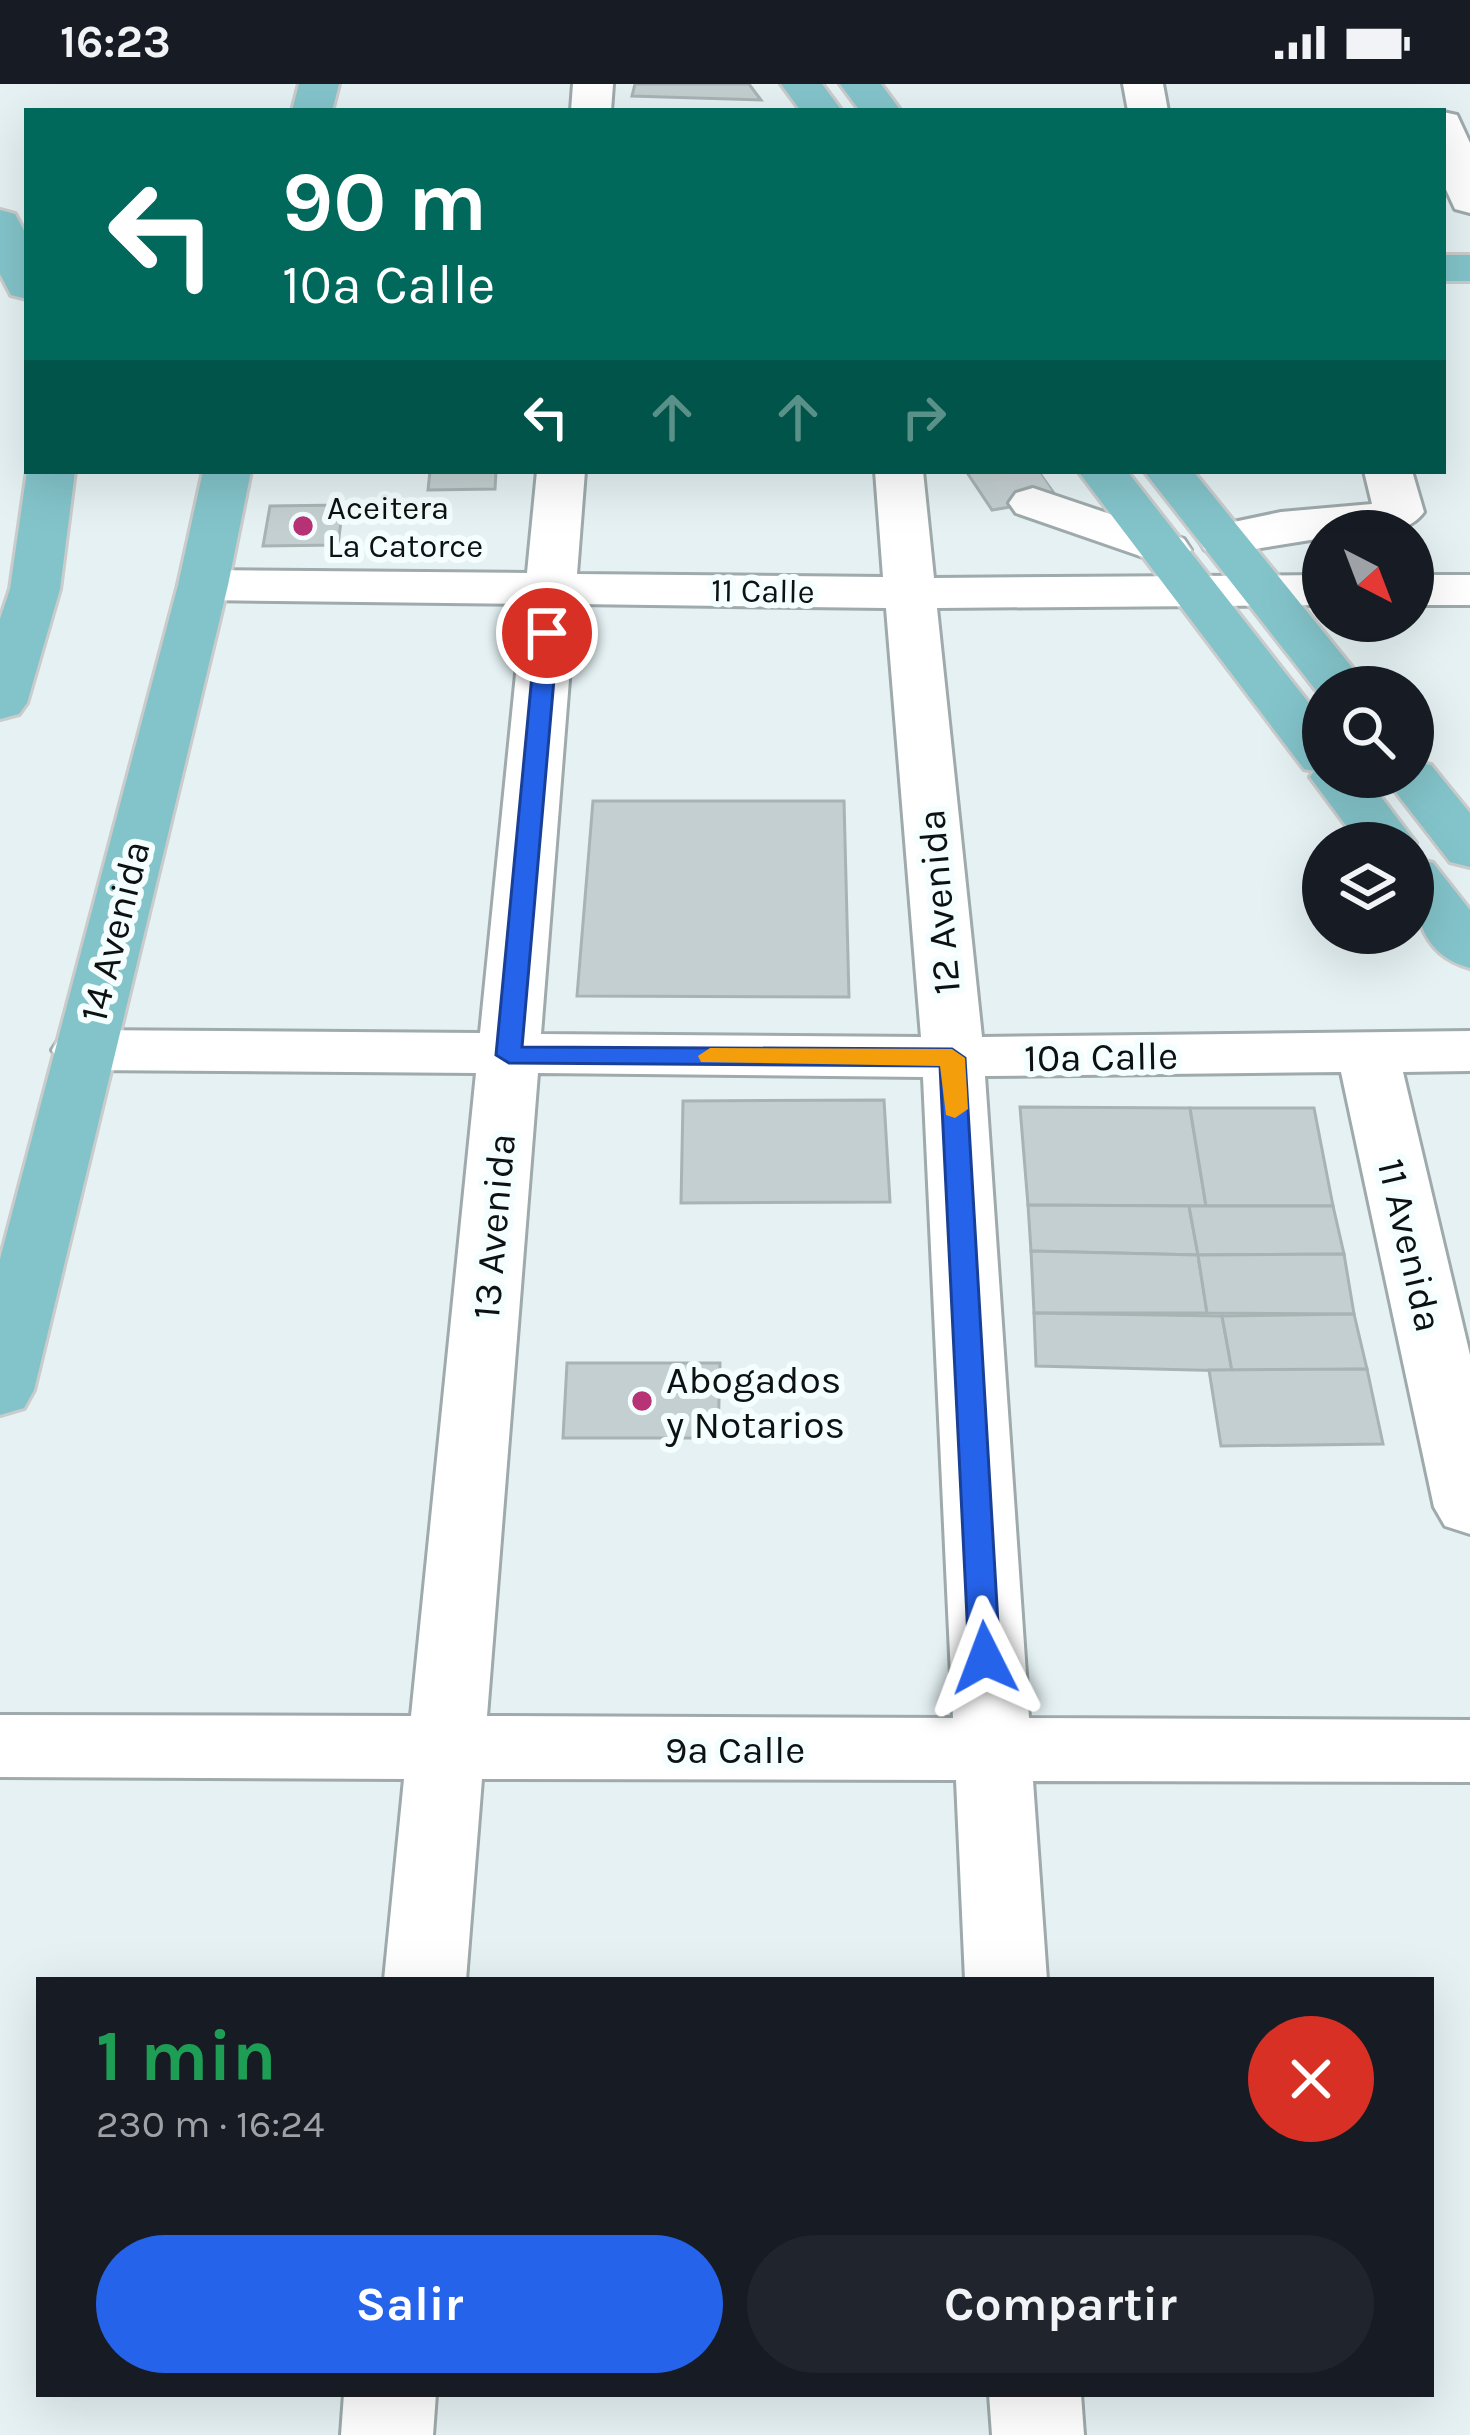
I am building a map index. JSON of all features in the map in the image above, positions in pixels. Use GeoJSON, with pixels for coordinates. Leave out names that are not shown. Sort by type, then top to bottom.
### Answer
{"type":"FeatureCollection","features":[{"type":"Feature","properties":{"kind":"main road"},"geometry":{"type":"LineString","coordinates":[[801,84],[820,108]]}},
{"type":"Feature","properties":{"kind":"main road"},"geometry":{"type":"LineString","coordinates":[[860,84],[879,108]]}},
{"type":"Feature","properties":{"kind":"main road"},"geometry":{"type":"LineString","coordinates":[[0,703],[17,589],[50,474]]}},
{"type":"Feature","properties":{"kind":"main road","name":"14 Avenida"},"geometry":{"type":"LineString","coordinates":[[0,1390],[203,585],[226,474]]}},
{"type":"Feature","properties":{"kind":"main road"},"geometry":{"type":"LineString","coordinates":[[1104,474],[1302,730]]}},
{"type":"Feature","properties":{"kind":"main road"},"geometry":{"type":"LineString","coordinates":[[1170,474],[1324,666]]}},
{"type":"Feature","properties":{"kind":"main road"},"geometry":{"type":"LineString","coordinates":[[1354,798],[1372,822]]}},
{"type":"Feature","properties":{"kind":"main road"},"geometry":{"type":"LineString","coordinates":[[1429,798],[1470,850]]}},
{"type":"Feature","properties":{"kind":"main road"},"geometry":{"type":"LineString","coordinates":[[1434,903],[1470,950]]}},
{"type":"Feature","properties":{"kind":"street"},"geometry":{"type":"LineString","coordinates":[[1446,132],[1470,200]]}},
{"type":"Feature","properties":{"kind":"street","name":"13 Avenida"},"geometry":{"type":"LineString","coordinates":[[425,1977],[561,474]]}},
{"type":"Feature","properties":{"kind":"street","name":"12 Avenida"},"geometry":{"type":"LineString","coordinates":[[899,474],[952,1058],[1006,1977]]}},
{"type":"Feature","properties":{"kind":"street"},"geometry":{"type":"LineString","coordinates":[[1223,539],[1281,527],[1387,518],[1399,512],[1400,504],[1389,474]]}},
{"type":"Feature","properties":{"kind":"street"},"geometry":{"type":"LineString","coordinates":[[1083,594],[1053,511],[1166,550]]}},
{"type":"Feature","properties":{"kind":"street","name":"11 Calle"},"geometry":{"type":"LineString","coordinates":[[203,585],[1083,594],[1302,590]]}},
{"type":"Feature","properties":{"kind":"street"},"geometry":{"type":"LineString","coordinates":[[1434,590],[1470,590]]}},
{"type":"Feature","properties":{"kind":"street","name":"10a Calle"},"geometry":{"type":"LineString","coordinates":[[83,1050],[952,1058],[1470,1052]]}},
{"type":"Feature","properties":{"kind":"street","name":"11 Avenida"},"geometry":{"type":"LineString","coordinates":[[1368,1053],[1470,1507]]}},
{"type":"Feature","properties":{"kind":"street","name":"9a Calle"},"geometry":{"type":"LineString","coordinates":[[0,1746],[1470,1751]]}},
{"type":"Feature","properties":{"kind":"street"},"geometry":{"type":"LineString","coordinates":[[387,2435],[390,2397]]}},
{"type":"Feature","properties":{"kind":"street"},"geometry":{"type":"LineString","coordinates":[[1035,2397],[1038,2435]]}},
{"type":"Feature","properties":{"kind":"building"},"geometry":{"type":"Polygon","coordinates":[[[635,84],[749,84],[761,100],[632,96],[635,84]]]}},
{"type":"Feature","properties":{"kind":"building"},"geometry":{"type":"Polygon","coordinates":[[[430,474],[496,474],[495,489],[428,490],[430,474]]]}},
{"type":"Feature","properties":{"kind":"building"},"geometry":{"type":"Polygon","coordinates":[[[968,474],[1040,474],[1058,499],[992,510],[968,474]]]}},
{"type":"Feature","properties":{"kind":"building","name":"Aceitera La Catorce"},"geometry":{"type":"Polygon","coordinates":[[[343,505],[338,545],[263,546],[270,506],[343,505]]]}},
{"type":"Feature","properties":{"kind":"building"},"geometry":{"type":"Polygon","coordinates":[[[593,801],[844,801],[849,997],[577,996],[593,801]]]}},
{"type":"Feature","properties":{"kind":"building"},"geometry":{"type":"Polygon","coordinates":[[[884,1100],[890,1202],[681,1203],[683,1101],[884,1100]]]}},
{"type":"Feature","properties":{"kind":"building"},"geometry":{"type":"Polygon","coordinates":[[[1020,1107],[1190,1108],[1206,1206],[1028,1205],[1020,1107]]]}},
{"type":"Feature","properties":{"kind":"building"},"geometry":{"type":"Polygon","coordinates":[[[1190,1108],[1314,1108],[1333,1206],[1206,1206],[1190,1108]]]}},
{"type":"Feature","properties":{"kind":"building"},"geometry":{"type":"Polygon","coordinates":[[[1028,1205],[1189,1206],[1198,1255],[1031,1251],[1028,1205]]]}},
{"type":"Feature","properties":{"kind":"building"},"geometry":{"type":"Polygon","coordinates":[[[1189,1206],[1333,1206],[1344,1254],[1198,1255],[1189,1206]]]}},
{"type":"Feature","properties":{"kind":"building"},"geometry":{"type":"Polygon","coordinates":[[[1031,1251],[1198,1255],[1207,1313],[1034,1313],[1031,1251]]]}},
{"type":"Feature","properties":{"kind":"building"},"geometry":{"type":"Polygon","coordinates":[[[1344,1254],[1354,1314],[1207,1313],[1198,1255],[1344,1254]]]}},
{"type":"Feature","properties":{"kind":"building"},"geometry":{"type":"Polygon","coordinates":[[[1034,1313],[1222,1316],[1232,1371],[1036,1366],[1034,1313]]]}},
{"type":"Feature","properties":{"kind":"building"},"geometry":{"type":"Polygon","coordinates":[[[1354,1314],[1367,1369],[1232,1371],[1222,1316],[1354,1314]]]}},
{"type":"Feature","properties":{"kind":"building","name":"Abogados y Notarios"},"geometry":{"type":"Polygon","coordinates":[[[567,1363],[720,1363],[718,1438],[563,1438],[567,1363]]]}},
{"type":"Feature","properties":{"kind":"building"},"geometry":{"type":"Polygon","coordinates":[[[1367,1369],[1383,1444],[1221,1446],[1209,1370],[1367,1369]]]}},
{"type":"Feature","properties":{"kind":"tunnel"},"geometry":{"type":"LineString","coordinates":[[1013,474],[1033,503]]}},
{"type":"Feature","properties":{"kind":"slow traffic"},"geometry":{"type":"LineString","coordinates":[[710,1056],[952,1058],[955,1109]]}},
{"type":"Feature","properties":{"kind":"place","name":"Aceitera La Catorce"},"geometry":{"type":"Point","coordinates":[303,526]}},
{"type":"Feature","properties":{"kind":"place","name":"Abogados y Notarios"},"geometry":{"type":"Point","coordinates":[642,1401]}},
{"type":"Feature","properties":{"kind":"route"},"geometry":{"type":"LineString","coordinates":[[547,633],[509,1055],[952,1058],[985,1658]]}}]}
